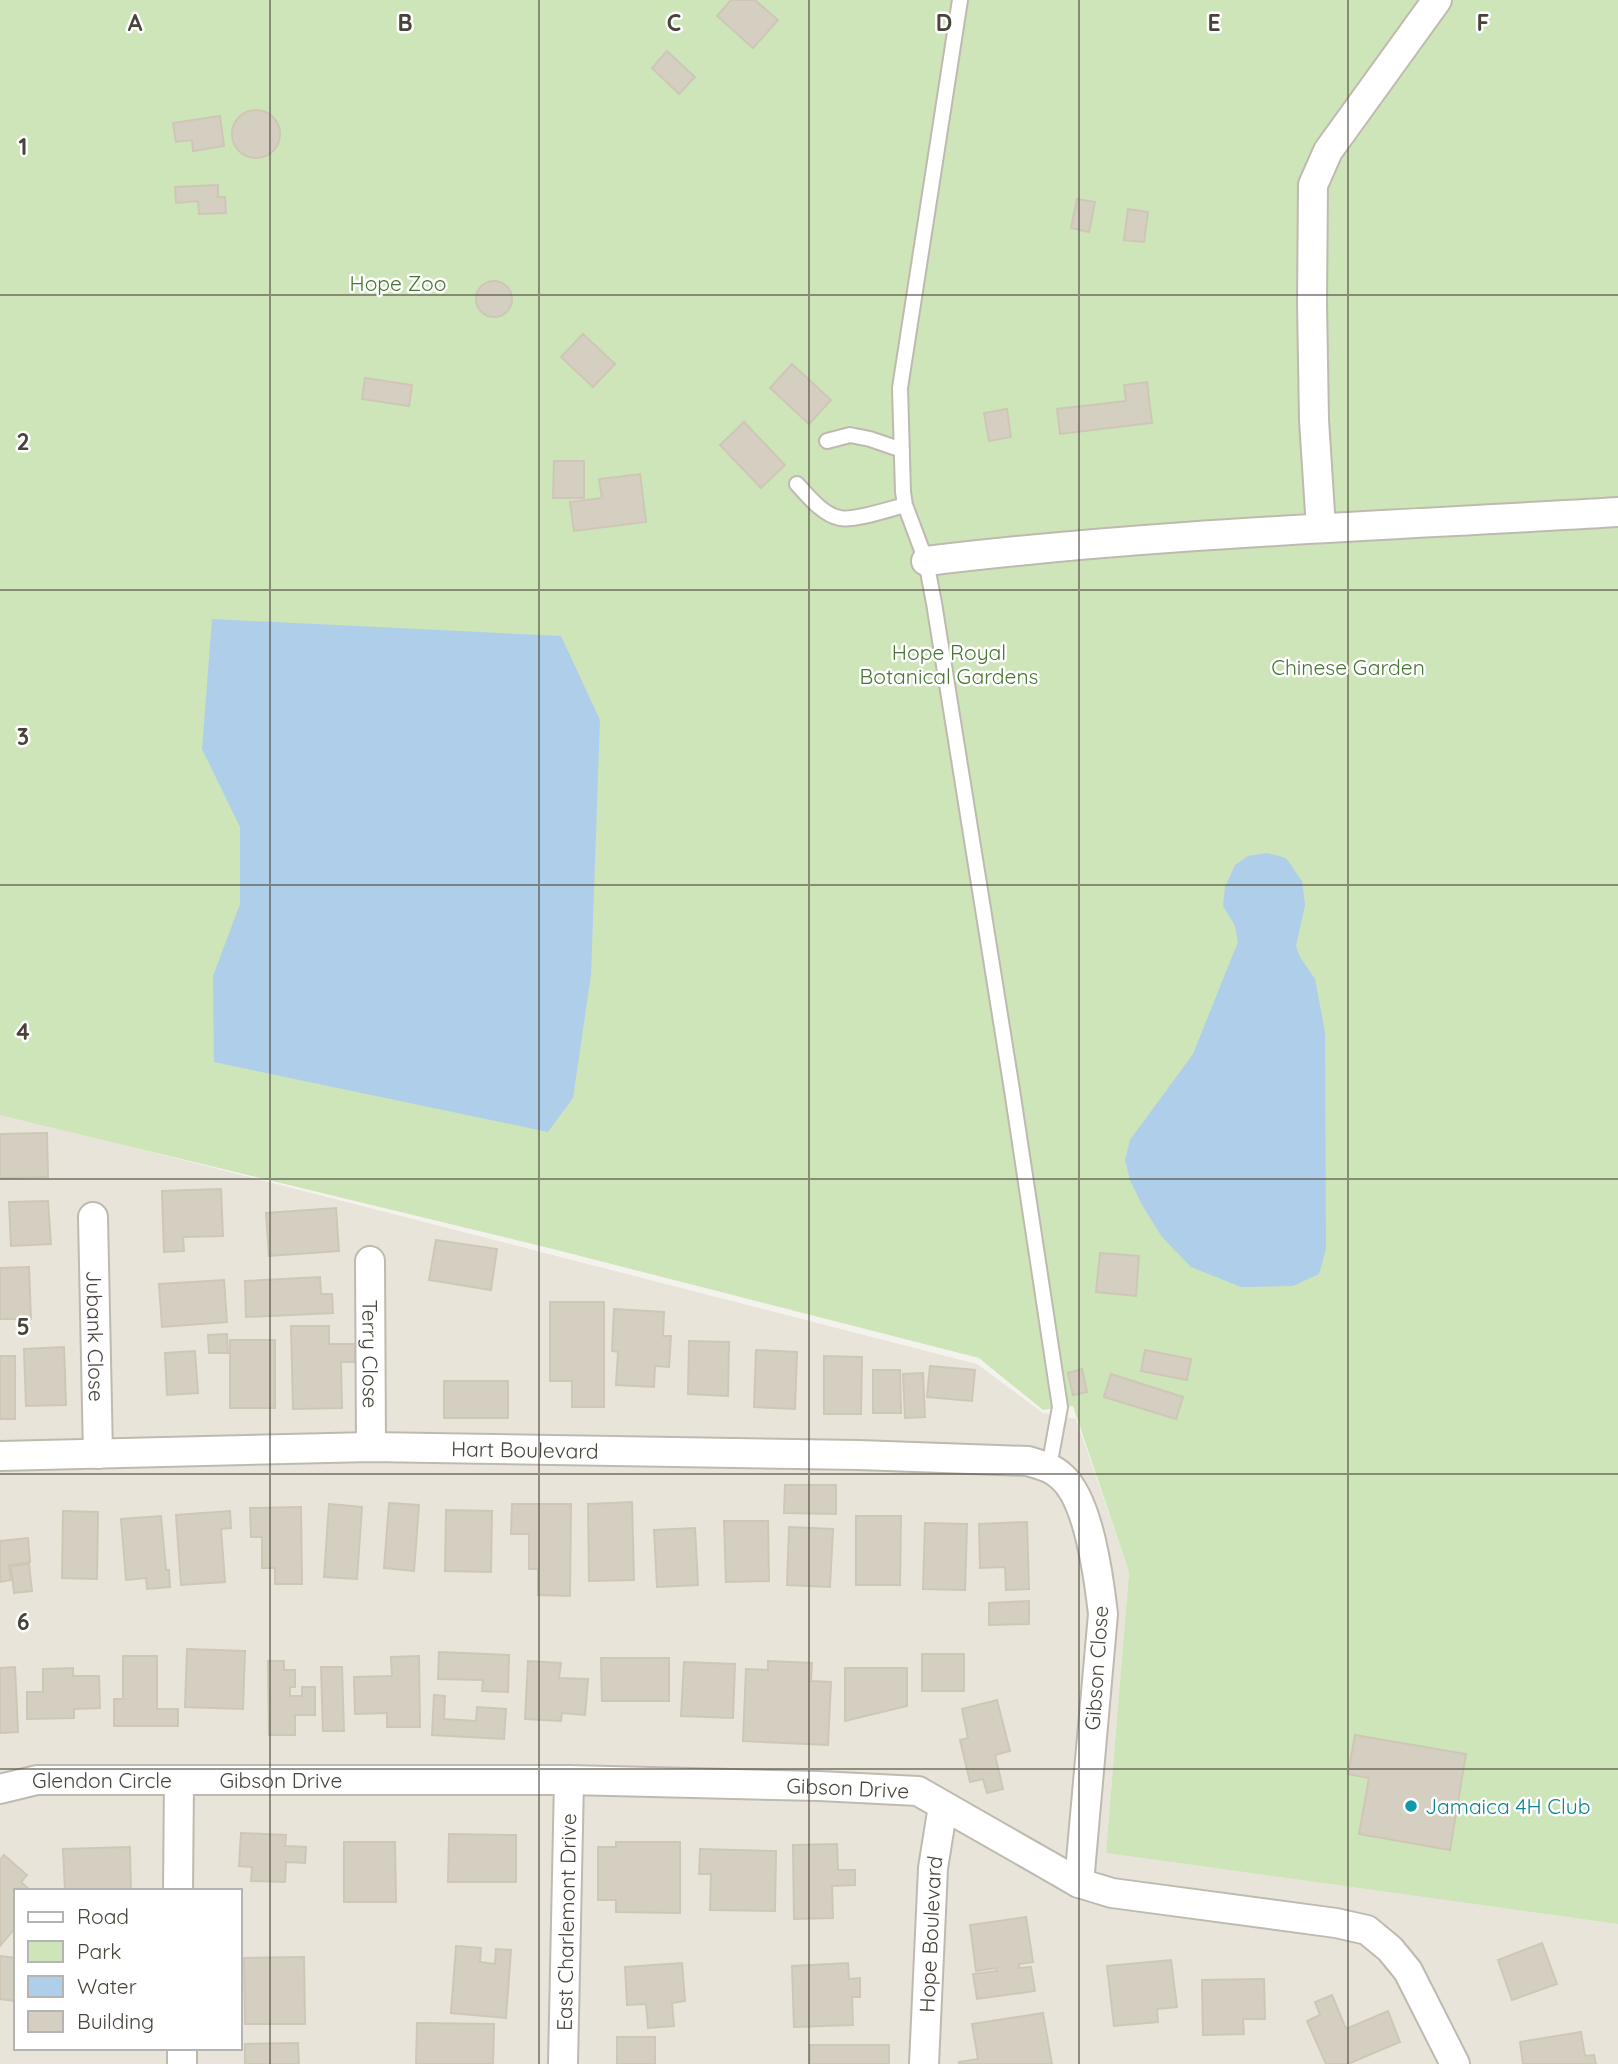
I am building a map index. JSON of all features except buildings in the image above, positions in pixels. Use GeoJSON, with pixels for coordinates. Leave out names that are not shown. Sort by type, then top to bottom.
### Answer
{"type":"FeatureCollection","features":[{"type":"Feature","properties":{"kind":"street"},"geometry":{"type":"LineString","coordinates":[[1321,528],[1314,407],[1313,185],[1328,151],[1437,0]]}},
{"type":"Feature","properties":{"kind":"street"},"geometry":{"type":"LineString","coordinates":[[926,561],[1028,548],[1321,528],[1618,512]]}},
{"type":"Feature","properties":{"kind":"street","name":"Jubank Close"},"geometry":{"type":"LineString","coordinates":[[93,1217],[98,1454]]}},
{"type":"Feature","properties":{"kind":"street","name":"Terry Close"},"geometry":{"type":"LineString","coordinates":[[370,1261],[371,1447]]}},
{"type":"Feature","properties":{"kind":"street","name":"Hart Boulevard"},"geometry":{"type":"LineString","coordinates":[[0,1456],[371,1447],[872,1456],[1028,1461],[1049,1467]]}},
{"type":"Feature","properties":{"kind":"street","name":"Gibson Close"},"geometry":{"type":"LineString","coordinates":[[1049,1467],[1063,1478],[1075,1495],[1098,1570],[1103,1614],[1079,1883]]}},
{"type":"Feature","properties":{"kind":"street","name":"Glendon Circle"},"geometry":{"type":"LineString","coordinates":[[0,1789],[37,1780],[179,1780],[178,1889]]}},
{"type":"Feature","properties":{"kind":"street","name":"Gibson Drive"},"geometry":{"type":"LineString","coordinates":[[179,1780],[569,1780],[918,1791],[1079,1883],[1112,1893],[1336,1923],[1367,1930],[1390,1950],[1408,1971],[1455,2064]]}},
{"type":"Feature","properties":{"kind":"street","name":"East Charlemont Drive"},"geometry":{"type":"LineString","coordinates":[[563,2064],[569,1780]]}},
{"type":"Feature","properties":{"kind":"street","name":"Hope Boulevard"},"geometry":{"type":"LineString","coordinates":[[924,2064],[933,1868],[943,1806]]}},
{"type":"Feature","properties":{"kind":"lane"},"geometry":{"type":"LineString","coordinates":[[960,0],[900,388],[905,505],[926,561],[1012,1090],[1060,1407],[1049,1467]]}},
{"type":"Feature","properties":{"kind":"lane"},"geometry":{"type":"LineString","coordinates":[[828,442],[850,435],[902,450]]}},
{"type":"Feature","properties":{"kind":"lane"},"geometry":{"type":"LineString","coordinates":[[797,484],[815,505],[840,518],[871,515],[905,505]]}},
{"type":"Feature","properties":{"kind":"shaded area"},"geometry":{"type":"Polygon","coordinates":[[[0,1113],[977,1364],[1043,1413],[1076,1419],[1129,1572],[1106,1853],[1618,1924],[1618,2064],[0,2064],[0,1113]]]}},
{"type":"Feature","properties":{"kind":"green space","name":"Hope Royal Botanical Gardens"},"geometry":{"type":"Polygon","coordinates":[[[0,0],[1618,0],[1618,1924],[1106,1853],[1129,1572],[1073,1406],[1043,1410],[979,1358],[553,1249],[0,1115],[0,0]]]}},
{"type":"Feature","properties":{"kind":"water"},"geometry":{"type":"Polygon","coordinates":[[[212,619],[561,636],[600,720],[591,975],[573,1098],[548,1132],[214,1062],[213,976],[240,904],[240,827],[202,749],[212,619]]]}},
{"type":"Feature","properties":{"kind":"water"},"geometry":{"type":"Polygon","coordinates":[[[1267,853],[1286,858],[1302,881],[1305,905],[1296,946],[1315,979],[1325,1032],[1326,1249],[1319,1274],[1293,1286],[1241,1287],[1191,1267],[1162,1237],[1142,1205],[1130,1180],[1125,1160],[1130,1140],[1193,1054],[1238,942],[1235,926],[1223,906],[1225,887],[1235,865],[1248,856],[1267,853]]]}},
{"type":"Feature","properties":{"kind":"place","name":"Jamaica 4H Club"},"geometry":{"type":"Point","coordinates":[1411,1806]}},
{"type":"Feature","properties":{"kind":"park label","name":"Hope Zoo"},"geometry":{"type":"Point","coordinates":[398,283]}},
{"type":"Feature","properties":{"kind":"park label","name":"Chinese Garden"},"geometry":{"type":"Point","coordinates":[1348,667]}}]}
